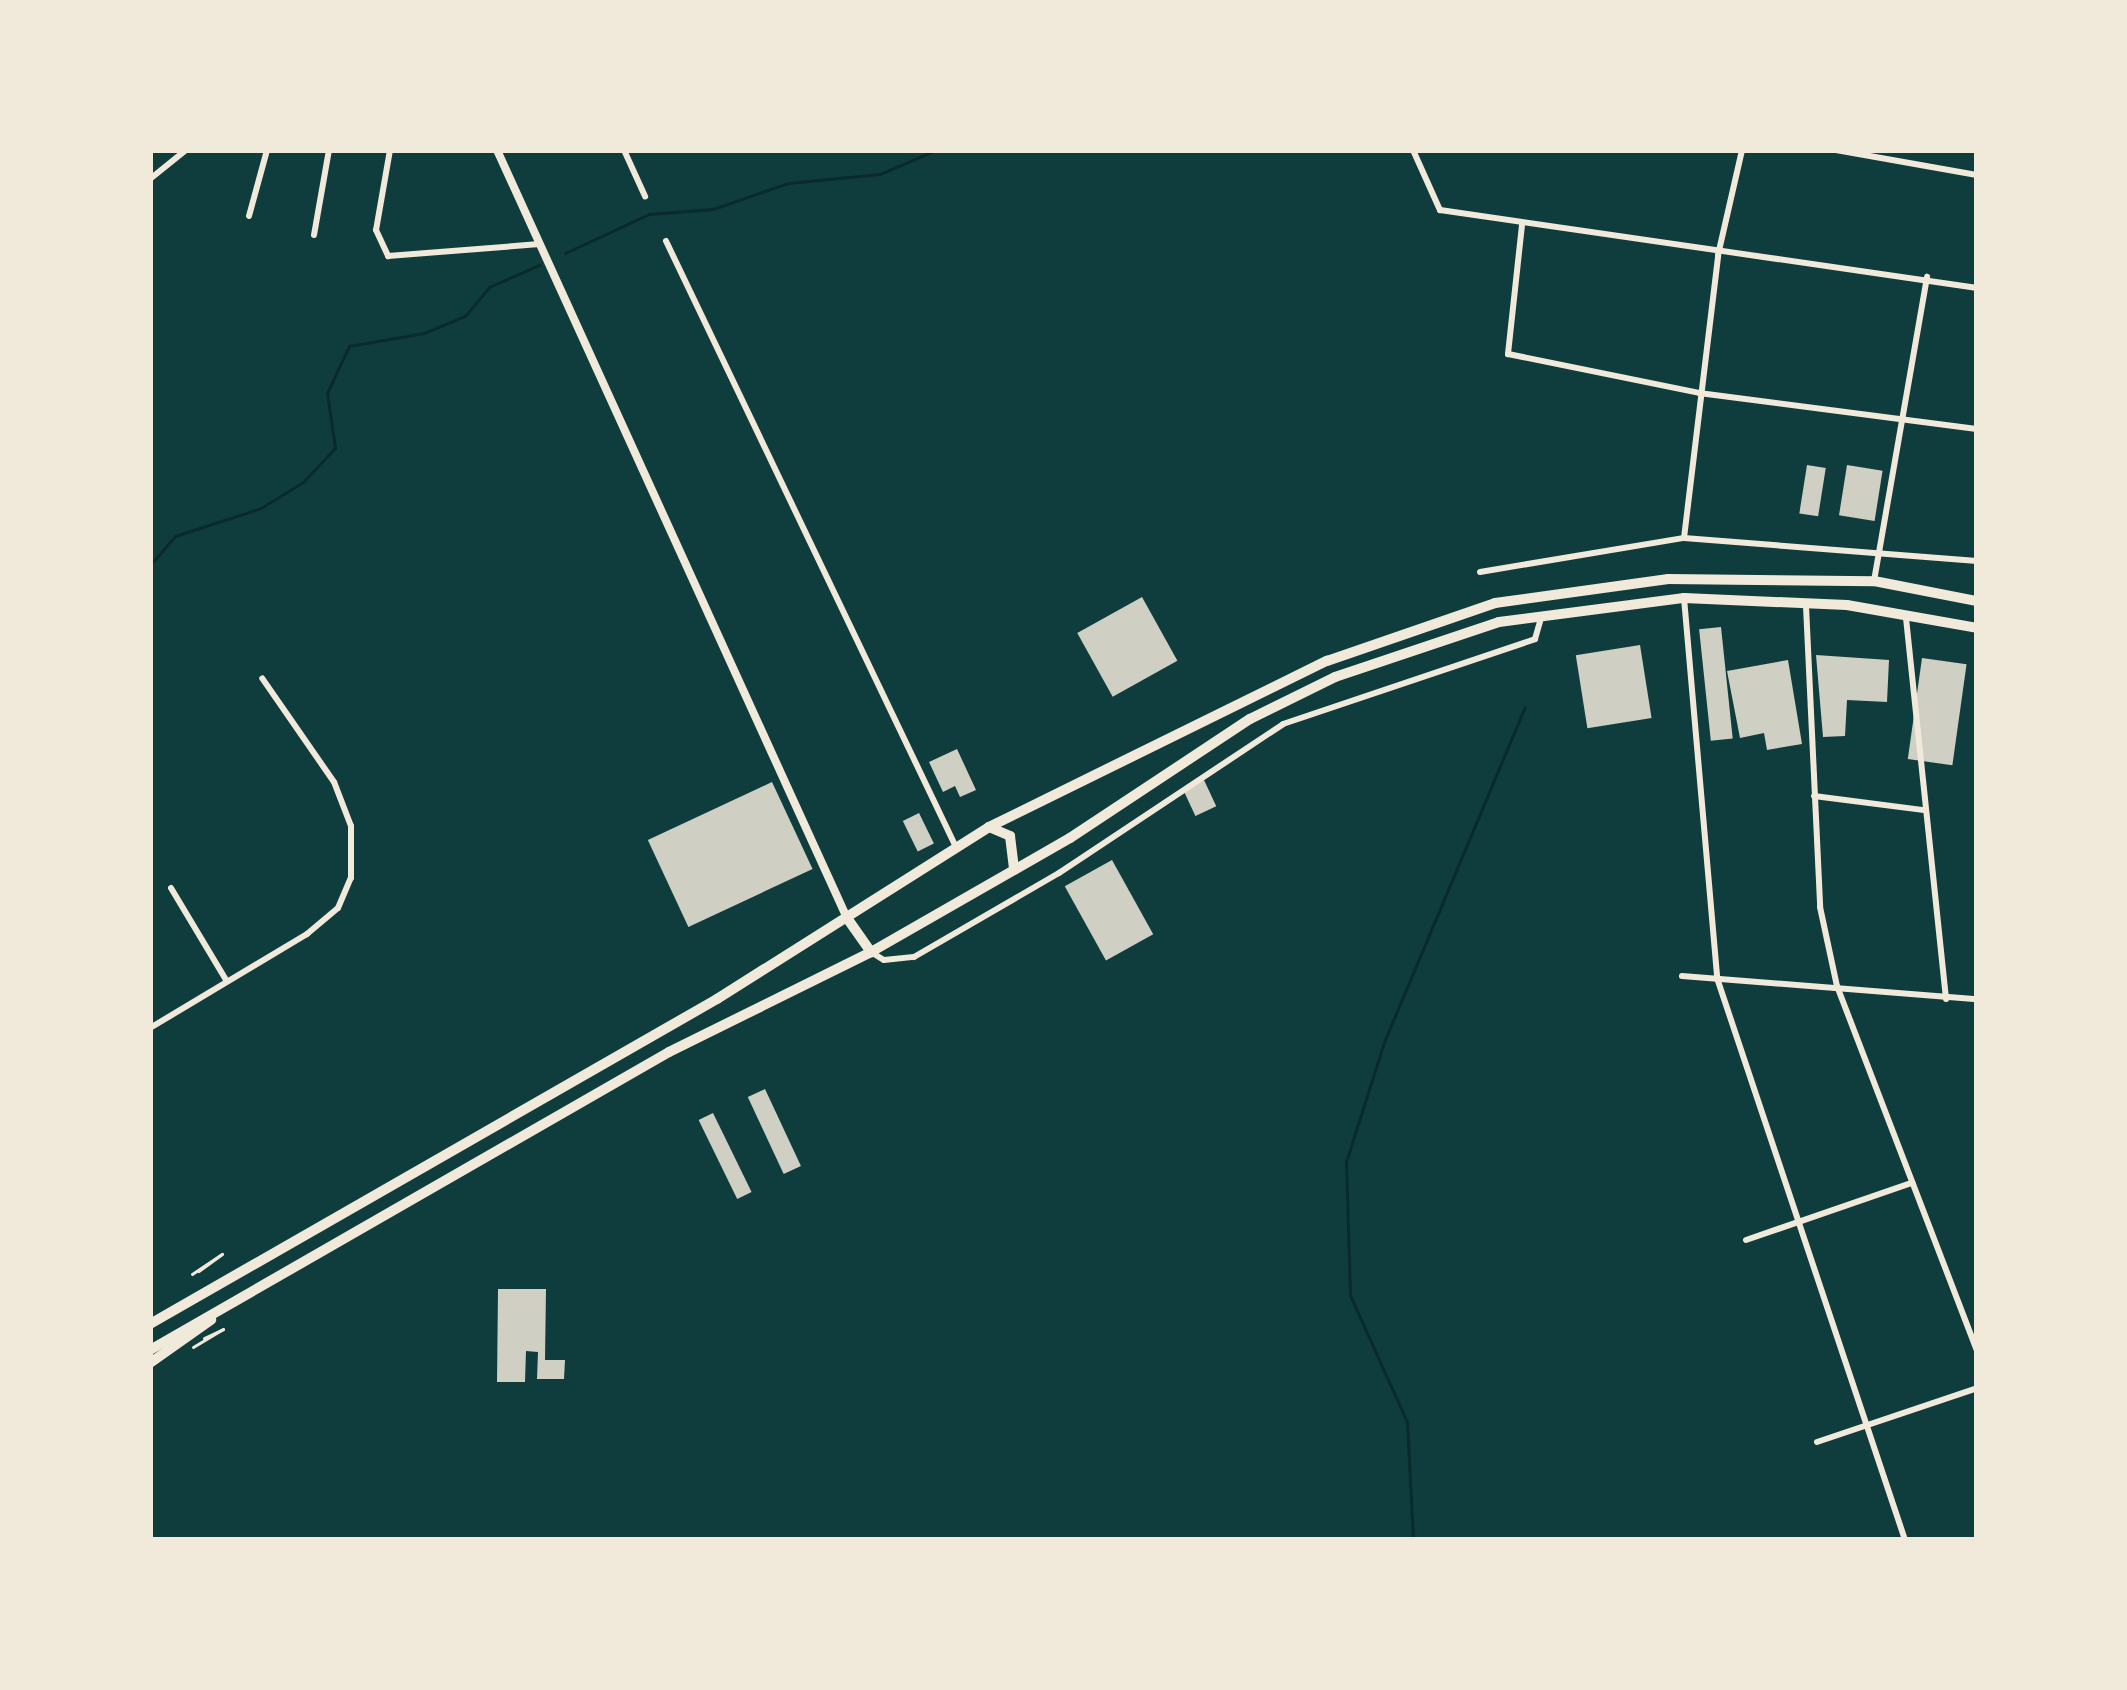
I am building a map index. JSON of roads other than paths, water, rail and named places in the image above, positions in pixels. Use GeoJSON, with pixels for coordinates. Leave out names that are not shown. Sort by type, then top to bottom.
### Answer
{"type":"FeatureCollection","features":[{"type":"Feature","properties":{"kind":"main road"},"geometry":{"type":"LineString","coordinates":[[150,1324],[848,918],[988,827],[1285,679],[1495,603],[1668,579],[1874,581],[1977,601]]}},
{"type":"Feature","properties":{"kind":"main road"},"geometry":{"type":"LineString","coordinates":[[150,1350],[669,1052],[871,952],[1014,870],[1293,695],[1433,640],[1540,615],[1684,598],[1806,602],[1977,628]]}},
{"type":"Feature","properties":{"kind":"main road"},"geometry":{"type":"LineString","coordinates":[[988,827],[1010,836],[1014,870]]}},
{"type":"Feature","properties":{"kind":"main road"},"geometry":{"type":"LineString","coordinates":[[848,918],[871,952]]}},
{"type":"Feature","properties":{"kind":"main road"},"geometry":{"type":"LineString","coordinates":[[150,1363],[243,1297]]}},
{"type":"Feature","properties":{"kind":"street"},"geometry":{"type":"LineString","coordinates":[[150,179],[187,150]]}},
{"type":"Feature","properties":{"kind":"street"},"geometry":{"type":"LineString","coordinates":[[249,216],[267,150]]}},
{"type":"Feature","properties":{"kind":"street"},"geometry":{"type":"LineString","coordinates":[[314,236],[329,150]]}},
{"type":"Feature","properties":{"kind":"street"},"geometry":{"type":"LineString","coordinates":[[391,150],[376,230],[388,256],[540,244]]}},
{"type":"Feature","properties":{"kind":"street"},"geometry":{"type":"LineString","coordinates":[[496,150],[848,918]]}},
{"type":"Feature","properties":{"kind":"street"},"geometry":{"type":"LineString","coordinates":[[624,150],[645,196]]}},
{"type":"Feature","properties":{"kind":"street"},"geometry":{"type":"LineString","coordinates":[[1412,150],[1440,210],[1718,254],[1927,277],[1976,288],[1977,278]]}},
{"type":"Feature","properties":{"kind":"street"},"geometry":{"type":"LineString","coordinates":[[1684,538],[1718,254],[1742,150]]}},
{"type":"Feature","properties":{"kind":"street"},"geometry":{"type":"LineString","coordinates":[[1836,150],[1977,175]]}},
{"type":"Feature","properties":{"kind":"street"},"geometry":{"type":"LineString","coordinates":[[1522,225],[1508,354],[1700,393],[1977,429]]}},
{"type":"Feature","properties":{"kind":"street"},"geometry":{"type":"LineString","coordinates":[[666,241],[956,847]]}},
{"type":"Feature","properties":{"kind":"street"},"geometry":{"type":"LineString","coordinates":[[1874,581],[1927,277]]}},
{"type":"Feature","properties":{"kind":"street"},"geometry":{"type":"LineString","coordinates":[[1480,572],[1684,538],[1880,548],[1977,561]]}},
{"type":"Feature","properties":{"kind":"street"},"geometry":{"type":"LineString","coordinates":[[1684,598],[1718,978],[1905,1540]]}},
{"type":"Feature","properties":{"kind":"street"},"geometry":{"type":"LineString","coordinates":[[1806,602],[1820,907],[1837,986],[1977,1350]]}},
{"type":"Feature","properties":{"kind":"street"},"geometry":{"type":"LineString","coordinates":[[1905,614],[1946,999]]}},
{"type":"Feature","properties":{"kind":"street"},"geometry":{"type":"LineString","coordinates":[[871,952],[884,960],[914,957],[1283,724],[1535,639],[1540,615]]}},
{"type":"Feature","properties":{"kind":"street"},"geometry":{"type":"LineString","coordinates":[[150,1028],[307,934],[338,908],[351,878],[351,826],[334,782],[262,678]]}},
{"type":"Feature","properties":{"kind":"street"},"geometry":{"type":"LineString","coordinates":[[1814,796],[1924,810]]}},
{"type":"Feature","properties":{"kind":"street"},"geometry":{"type":"LineString","coordinates":[[1130,799],[1142,817]]}},
{"type":"Feature","properties":{"kind":"street"},"geometry":{"type":"LineString","coordinates":[[171,888],[226,980]]}},
{"type":"Feature","properties":{"kind":"street"},"geometry":{"type":"LineString","coordinates":[[1682,976],[1977,999]]}},
{"type":"Feature","properties":{"kind":"street"},"geometry":{"type":"LineString","coordinates":[[1746,1240],[1912,1184]]}},
{"type":"Feature","properties":{"kind":"street"},"geometry":{"type":"LineString","coordinates":[[1817,1442],[1977,1388]]}},
{"type":"Feature","properties":{"kind":"waterway"},"geometry":{"type":"LineString","coordinates":[[565,253],[649,214],[713,209],[788,183],[880,174],[936,150]]}},
{"type":"Feature","properties":{"kind":"waterway"},"geometry":{"type":"LineString","coordinates":[[150,565],[175,536],[261,508],[303,482],[335,448],[327,393],[349,346],[424,333],[465,316],[489,287],[539,265]]}},
{"type":"Feature","properties":{"kind":"waterway"},"geometry":{"type":"LineString","coordinates":[[1413,1540],[1407,1422],[1350,1295],[1346,1162],[1384,1042],[1525,707]]}}]}
